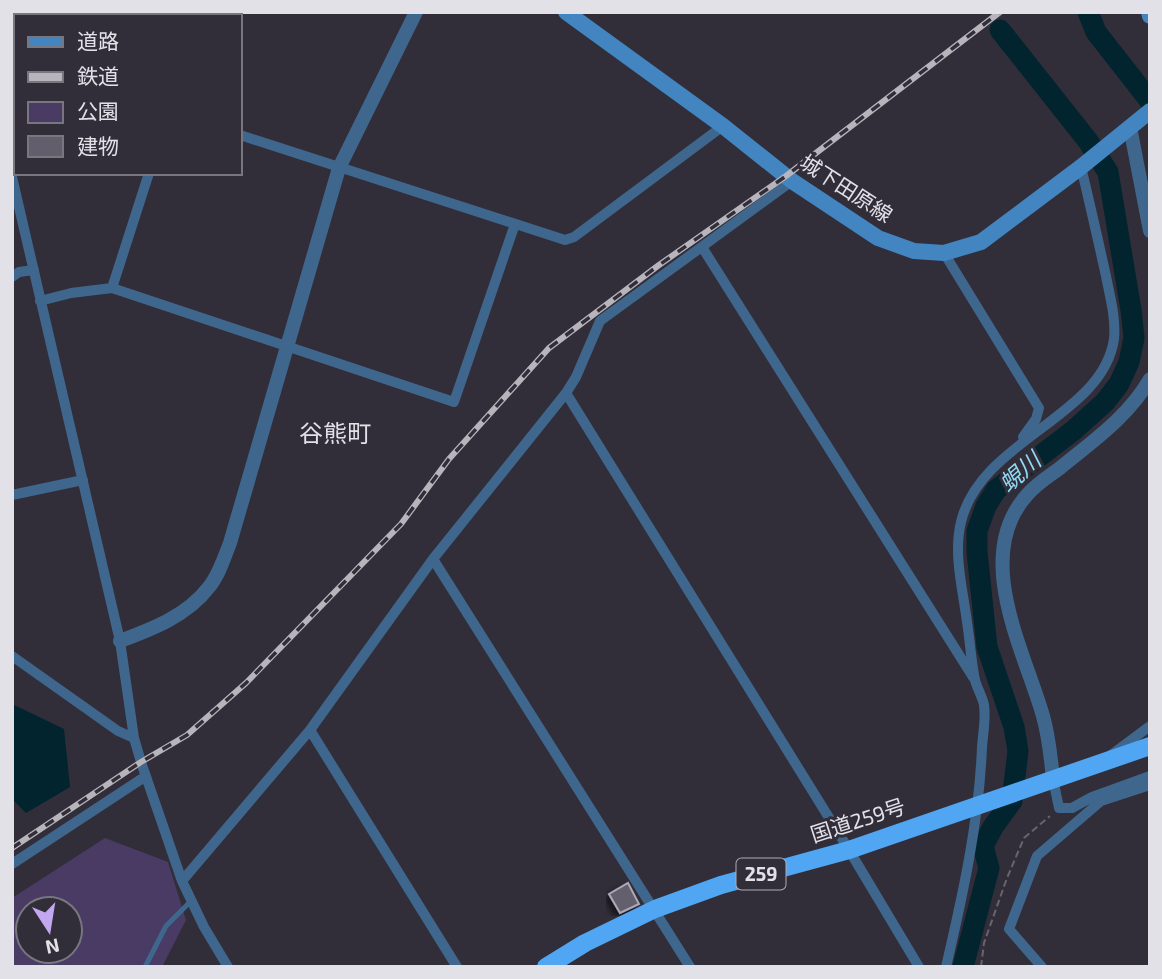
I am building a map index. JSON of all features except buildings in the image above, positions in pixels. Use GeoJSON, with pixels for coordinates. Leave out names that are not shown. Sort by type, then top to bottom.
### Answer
{"type":"FeatureCollection","features":[{"type":"Feature","properties":{"kind":"highway","name":"国道259号"},"geometry":{"type":"LineString","coordinates":[[546,967],[585,943],[654,909],[721,885],[849,850],[1150,746]]}},
{"type":"Feature","properties":{"kind":"main road","name":"城下田原線"},"geometry":{"type":"LineString","coordinates":[[566,12],[723,126],[792,181],[878,238],[914,251],[944,253],[981,242],[1148,113]]}},
{"type":"Feature","properties":{"kind":"street"},"geometry":{"type":"LineString","coordinates":[[120,641],[159,626],[189,607],[217,575],[230,542],[339,168],[416,12]]}},
{"type":"Feature","properties":{"kind":"street"},"geometry":{"type":"LineString","coordinates":[[242,136],[565,240],[574,237],[723,126]]}},
{"type":"Feature","properties":{"kind":"street"},"geometry":{"type":"LineString","coordinates":[[1130,127],[1150,231]]}},
{"type":"Feature","properties":{"kind":"street"},"geometry":{"type":"LineString","coordinates":[[946,967],[981,804],[984,705],[975,680],[958,552],[961,521],[973,491],[990,470],[1091,385],[1105,365],[1114,341],[1114,318],[1081,167]]}},
{"type":"Feature","properties":{"kind":"street"},"geometry":{"type":"LineString","coordinates":[[112,288],[148,175]]}},
{"type":"Feature","properties":{"kind":"street"},"geometry":{"type":"LineString","coordinates":[[12,177],[120,641],[134,738],[183,880],[204,927],[228,967]]}},
{"type":"Feature","properties":{"kind":"street"},"geometry":{"type":"LineString","coordinates":[[183,880],[310,730],[433,559],[566,393],[576,377],[600,321],[792,181]]}},
{"type":"Feature","properties":{"kind":"street"},"geometry":{"type":"LineString","coordinates":[[40,302],[71,293],[112,288],[454,402],[515,224]]}},
{"type":"Feature","properties":{"kind":"street"},"geometry":{"type":"LineString","coordinates":[[702,247],[975,680]]}},
{"type":"Feature","properties":{"kind":"street"},"geometry":{"type":"LineString","coordinates":[[944,253],[1039,408],[1037,419],[1012,450]]}},
{"type":"Feature","properties":{"kind":"street"},"geometry":{"type":"LineString","coordinates":[[14,273],[34,270]]}},
{"type":"Feature","properties":{"kind":"street"},"geometry":{"type":"LineString","coordinates":[[1150,379],[1134,402],[1109,429],[1029,492],[1008,525],[1003,548],[1007,607],[1021,656],[1044,718],[1059,808],[1072,808],[1092,797],[1150,776]]}},
{"type":"Feature","properties":{"kind":"street"},"geometry":{"type":"LineString","coordinates":[[566,393],[919,967]]}},
{"type":"Feature","properties":{"kind":"street"},"geometry":{"type":"LineString","coordinates":[[12,495],[83,480]]}},
{"type":"Feature","properties":{"kind":"street"},"geometry":{"type":"LineString","coordinates":[[433,559],[690,967]]}},
{"type":"Feature","properties":{"kind":"street"},"geometry":{"type":"LineString","coordinates":[[12,656],[118,731],[134,738]]}},
{"type":"Feature","properties":{"kind":"street"},"geometry":{"type":"LineString","coordinates":[[1104,762],[1126,742],[1150,726]]}},
{"type":"Feature","properties":{"kind":"street"},"geometry":{"type":"LineString","coordinates":[[310,730],[457,967]]}},
{"type":"Feature","properties":{"kind":"street"},"geometry":{"type":"LineString","coordinates":[[12,864],[146,776]]}},
{"type":"Feature","properties":{"kind":"street"},"geometry":{"type":"LineString","coordinates":[[1042,967],[1009,929],[1037,856],[1101,801],[1150,785]]}},
{"type":"Feature","properties":{"kind":"lane"},"geometry":{"type":"LineString","coordinates":[[145,967],[166,926],[192,900]]}},
{"type":"Feature","properties":{"kind":"path"},"geometry":{"type":"LineString","coordinates":[[981,967],[984,943],[1024,838],[1059,808]]}},
{"type":"Feature","properties":{"kind":"green space"},"geometry":{"type":"Polygon","coordinates":[[[105,838],[168,862],[186,920],[162,967],[12,967],[12,898],[14,897],[14,965],[84,965],[84,895],[17,895],[105,838]]]}},
{"type":"Feature","properties":{"kind":"water"},"geometry":{"type":"Polygon","coordinates":[[[12,704],[64,729],[70,787],[26,813],[12,799],[12,704]]]}},
{"type":"Feature","properties":{"kind":"waterway"},"geometry":{"type":"LineString","coordinates":[[1088,12],[1096,32],[1150,101]]}},
{"type":"Feature","properties":{"kind":"waterway","name":"蜆川"},"geometry":{"type":"LineString","coordinates":[[963,967],[989,868],[983,846],[1012,801],[1018,751],[1014,727],[987,647],[977,531],[986,506],[996,490],[1074,430],[1105,402],[1119,384],[1129,362],[1134,338],[1108,172],[1088,141],[1000,30]]}},
{"type":"Feature","properties":{"kind":"railway"},"geometry":{"type":"LineString","coordinates":[[12,848],[141,762],[187,735],[246,683],[401,524],[449,459],[549,348],[659,265],[786,176],[1000,12]]}},
{"type":"Feature","properties":{"kind":"district","name":"谷熊町"},"geometry":{"type":"Point","coordinates":[335,434]}}]}
